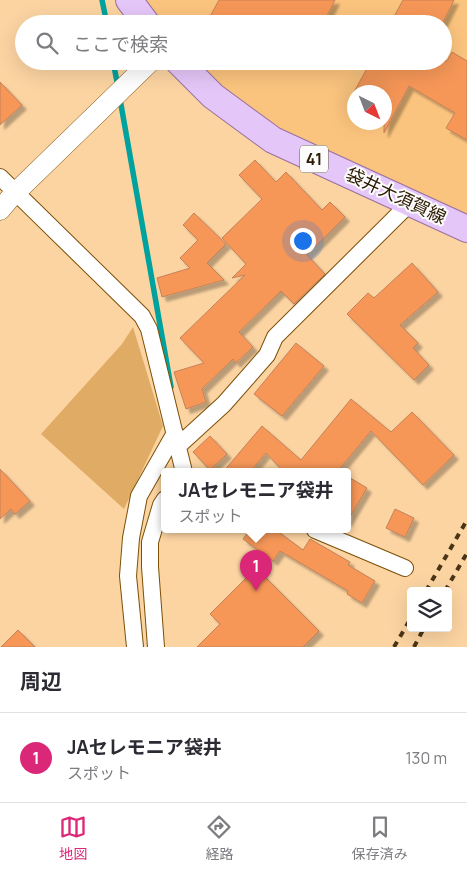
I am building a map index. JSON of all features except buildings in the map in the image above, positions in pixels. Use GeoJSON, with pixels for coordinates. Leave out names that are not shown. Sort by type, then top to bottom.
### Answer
{"type":"FeatureCollection","features":[{"type":"Feature","properties":{"kind":"main road"},"geometry":{"type":"LineString","coordinates":[[129,0],[140,15]]}},
{"type":"Feature","properties":{"kind":"main road","name":"袋井大須賀線"},"geometry":{"type":"LineString","coordinates":[[187,70],[213,96],[273,140],[467,229]]}},
{"type":"Feature","properties":{"kind":"street"},"geometry":{"type":"LineString","coordinates":[[0,210],[142,70]]}},
{"type":"Feature","properties":{"kind":"street"},"geometry":{"type":"LineString","coordinates":[[0,177],[142,316],[149,329],[182,468]]}},
{"type":"Feature","properties":{"kind":"street"},"geometry":{"type":"LineString","coordinates":[[135,647],[128,576],[131,538],[139,496],[176,440],[224,404],[267,355],[275,336],[410,202]]}},
{"type":"Feature","properties":{"kind":"street"},"geometry":{"type":"LineString","coordinates":[[156,647],[150,542],[161,505]]}},
{"type":"Feature","properties":{"kind":"street"},"geometry":{"type":"LineString","coordinates":[[323,533],[405,568]]}},
{"type":"Feature","properties":{"kind":"shaded area"},"geometry":{"type":"Polygon","coordinates":[[[132,0],[467,0],[467,227],[257,128],[201,70],[452,70],[452,15],[146,15],[132,0]]]}},
{"type":"Feature","properties":{"kind":"shaded area"},"geometry":{"type":"Polygon","coordinates":[[[133,327],[163,426],[124,509],[41,434],[122,344],[133,327]]]}},
{"type":"Feature","properties":{"kind":"waterway"},"geometry":{"type":"LineString","coordinates":[[102,0],[105,15]]}},
{"type":"Feature","properties":{"kind":"waterway"},"geometry":{"type":"LineString","coordinates":[[115,70],[118,87]]}},
{"type":"Feature","properties":{"kind":"waterway"},"geometry":{"type":"LineString","coordinates":[[120,99],[171,387]]}},
{"type":"Feature","properties":{"kind":"railway"},"geometry":{"type":"LineString","coordinates":[[428,587],[467,520]]}},
{"type":"Feature","properties":{"kind":"railway"},"geometry":{"type":"LineString","coordinates":[[447,587],[467,553]]}},
{"type":"Feature","properties":{"kind":"railway"},"geometry":{"type":"LineString","coordinates":[[394,647],[407,625]]}},
{"type":"Feature","properties":{"kind":"railway"},"geometry":{"type":"LineString","coordinates":[[414,647],[422,632]]}},
{"type":"Feature","properties":{"kind":"place","name":"JAセレモニア袋井"},"geometry":{"type":"Point","coordinates":[256,591]}}]}
